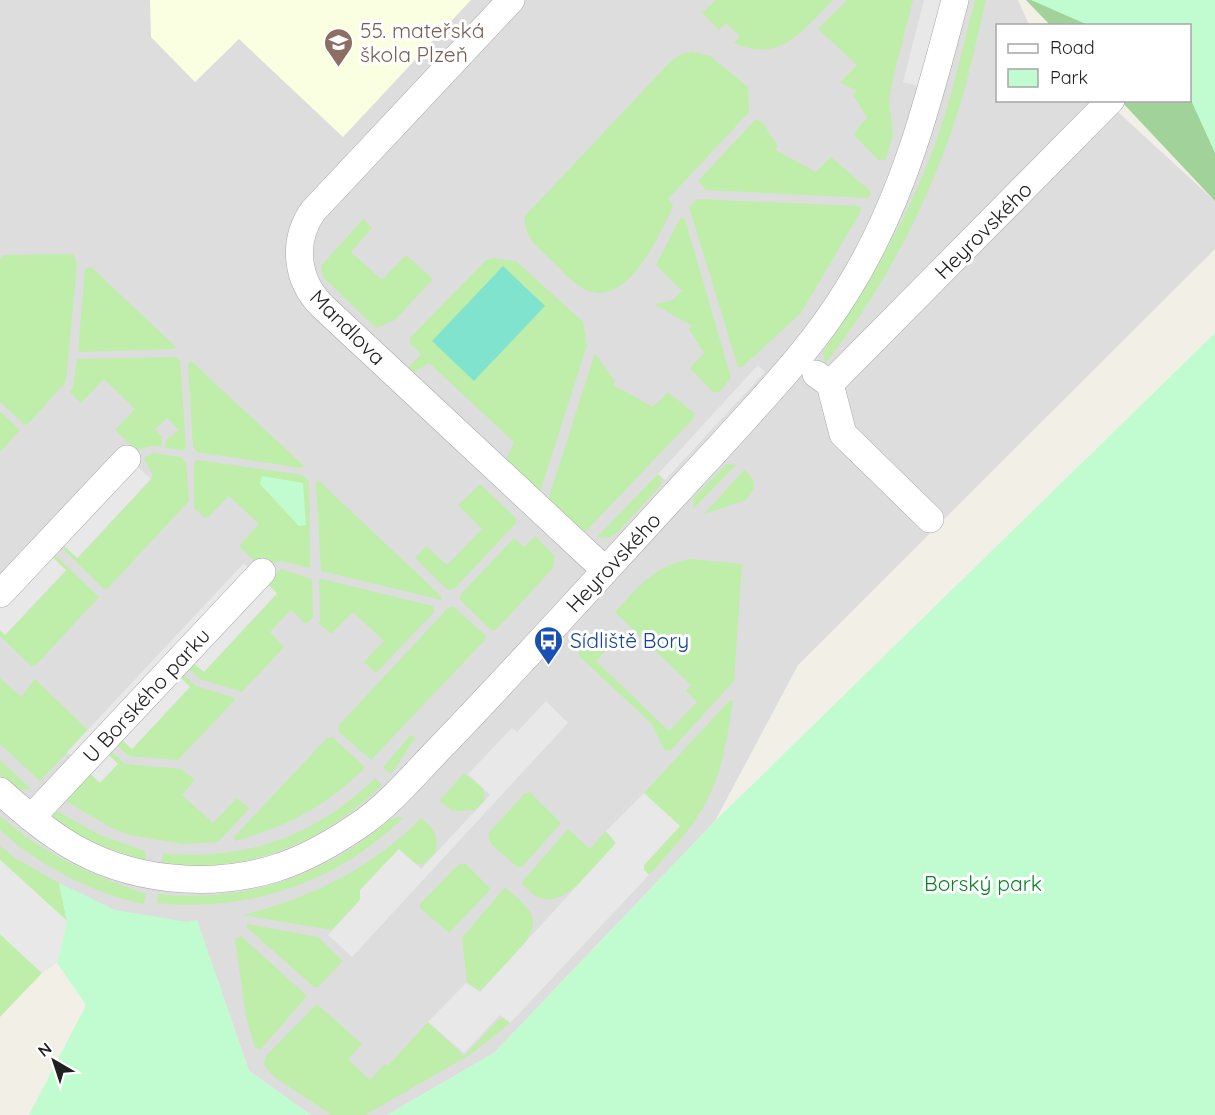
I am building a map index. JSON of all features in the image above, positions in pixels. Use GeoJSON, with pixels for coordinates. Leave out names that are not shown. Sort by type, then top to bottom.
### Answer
{"type":"FeatureCollection","features":[{"type":"Feature","properties":{"kind":"street","name":"Mandlova"},"geometry":{"type":"LineString","coordinates":[[511,0],[313,211],[300,239],[300,263],[307,286],[321,305],[605,570]]}},
{"type":"Feature","properties":{"kind":"street","name":"Heyrovského"},"geometry":{"type":"LineString","coordinates":[[31,818],[78,850],[98,860],[133,871],[186,879],[235,877],[277,868],[324,848],[367,820],[402,788],[799,360],[849,288],[900,187],[930,93],[955,0]]}},
{"type":"Feature","properties":{"kind":"street","name":"Heyrovského"},"geometry":{"type":"LineString","coordinates":[[830,384],[1109,102]]}},
{"type":"Feature","properties":{"kind":"street"},"geometry":{"type":"LineString","coordinates":[[799,360],[830,384],[843,434],[930,519]]}},
{"type":"Feature","properties":{"kind":"street"},"geometry":{"type":"LineString","coordinates":[[0,594],[127,459]]}},
{"type":"Feature","properties":{"kind":"street","name":"U Borského parku"},"geometry":{"type":"LineString","coordinates":[[31,818],[262,572]]}},
{"type":"Feature","properties":{"kind":"street"},"geometry":{"type":"LineString","coordinates":[[0,791],[31,818]]}},
{"type":"Feature","properties":{"kind":"shaded area"},"geometry":{"type":"Polygon","coordinates":[[[0,0],[1018,0],[1029,24],[996,24],[996,102],[1107,102],[1215,201],[1215,249],[798,665],[715,821],[494,1053],[387,1115],[311,1115],[249,1071],[217,979],[0,850],[0,0]]]}},
{"type":"Feature","properties":{"kind":"shaded area","name":"55. mateřská škola Plzeň"},"geometry":{"type":"Polygon","coordinates":[[[150,0],[471,0],[343,137],[239,39],[195,82],[151,37],[150,0]]]}},
{"type":"Feature","properties":{"kind":"shaded area"},"geometry":{"type":"Polygon","coordinates":[[[924,0],[944,0],[921,87],[903,82],[924,0]]]}},
{"type":"Feature","properties":{"kind":"shaded area"},"geometry":{"type":"Polygon","coordinates":[[[503,266],[545,306],[474,381],[432,341],[503,266]]]}},
{"type":"Feature","properties":{"kind":"shaded area"},"geometry":{"type":"Polygon","coordinates":[[[758,365],[765,372],[665,480],[658,474],[758,365]]]}},
{"type":"Feature","properties":{"kind":"shaded area"},"geometry":{"type":"Polygon","coordinates":[[[119,449],[151,479],[77,558],[61,543],[50,555],[66,570],[5,635],[0,630],[0,575],[119,449]]]}},
{"type":"Feature","properties":{"kind":"shaded area"},"geometry":{"type":"Polygon","coordinates":[[[244,563],[277,593],[204,672],[191,661],[178,675],[190,687],[132,749],[117,735],[103,749],[118,764],[100,783],[67,752],[244,563]]]}},
{"type":"Feature","properties":{"kind":"shaded area"},"geometry":{"type":"Polygon","coordinates":[[[546,701],[568,723],[352,957],[328,935],[360,900],[360,890],[399,849],[421,869],[490,795],[468,774],[512,728],[517,732],[546,701]]]}},
{"type":"Feature","properties":{"kind":"shaded area"},"geometry":{"type":"Polygon","coordinates":[[[644,793],[680,826],[644,865],[644,870],[649,875],[510,1023],[500,1015],[464,1053],[428,1022],[466,983],[480,992],[616,843],[606,831],[644,793]]]}},
{"type":"Feature","properties":{"kind":"shaded area"},"geometry":{"type":"Polygon","coordinates":[[[0,860],[67,921],[57,963],[42,973],[0,934],[0,860]]]}},
{"type":"Feature","properties":{"kind":"green space"},"geometry":{"type":"Polygon","coordinates":[[[716,0],[833,0],[790,41],[778,47],[765,49],[734,43],[740,36],[726,23],[719,30],[702,13],[716,0]]]}},
{"type":"Feature","properties":{"kind":"green space"},"geometry":{"type":"Polygon","coordinates":[[[847,0],[913,0],[889,99],[893,135],[886,159],[879,161],[853,134],[867,118],[853,95],[856,91],[840,82],[857,65],[818,29],[847,0]]]}},
{"type":"Feature","properties":{"kind":"green space"},"geometry":{"type":"Polygon","coordinates":[[[975,0],[986,0],[973,58],[961,101],[932,181],[885,276],[825,364],[823,352],[860,295],[894,236],[923,175],[946,111],[975,0]]]}},
{"type":"Feature","properties":{"kind":"green space"},"geometry":{"type":"Polygon","coordinates":[[[1026,0],[1215,0],[1215,201],[1122,102],[1191,102],[1191,24],[1049,24],[1026,0]]]}},
{"type":"Feature","properties":{"kind":"green space"},"geometry":{"type":"Polygon","coordinates":[[[1031,0],[1215,0],[1215,153],[1191,100],[1191,24],[1086,24],[1031,0]]]}},
{"type":"Feature","properties":{"kind":"green space"},"geometry":{"type":"Polygon","coordinates":[[[693,52],[710,56],[748,87],[749,112],[668,199],[673,206],[660,234],[640,266],[628,280],[614,289],[600,293],[584,289],[570,279],[535,244],[526,229],[525,216],[671,61],[682,54],[693,52]]]}},
{"type":"Feature","properties":{"kind":"green space"},"geometry":{"type":"Polygon","coordinates":[[[756,119],[763,123],[778,146],[775,150],[816,172],[831,157],[871,194],[868,198],[706,190],[698,181],[756,119]]]}},
{"type":"Feature","properties":{"kind":"green space"},"geometry":{"type":"Polygon","coordinates":[[[697,199],[860,206],[861,211],[801,313],[742,367],[738,367],[689,207],[697,199]]]}},
{"type":"Feature","properties":{"kind":"green space"},"geometry":{"type":"Polygon","coordinates":[[[680,218],[685,219],[731,378],[720,391],[714,393],[690,368],[704,353],[689,329],[692,326],[654,304],[671,301],[682,291],[656,265],[680,218]]]}},
{"type":"Feature","properties":{"kind":"green space"},"geometry":{"type":"Polygon","coordinates":[[[363,219],[372,228],[351,252],[382,280],[406,255],[433,279],[395,320],[376,328],[323,277],[321,266],[363,219]]]}},
{"type":"Feature","properties":{"kind":"green space"},"geometry":{"type":"Polygon","coordinates":[[[73,254],[77,263],[66,382],[27,425],[0,402],[0,259],[3,255],[73,254]]]}},
{"type":"Feature","properties":{"kind":"green space"},"geometry":{"type":"Polygon","coordinates":[[[493,258],[516,261],[583,322],[587,345],[540,492],[509,464],[507,458],[514,442],[429,363],[415,372],[408,368],[421,354],[410,344],[410,338],[485,261],[493,258]]]}},
{"type":"Feature","properties":{"kind":"green space"},"geometry":{"type":"Polygon","coordinates":[[[91,267],[176,347],[173,349],[78,352],[85,269],[91,267]]]}},
{"type":"Feature","properties":{"kind":"green space","name":"Borský park"},"geometry":{"type":"Polygon","coordinates":[[[1215,333],[1215,1115],[387,1115],[494,1053],[715,821],[1215,333]]]}},
{"type":"Feature","properties":{"kind":"green space"},"geometry":{"type":"Polygon","coordinates":[[[595,353],[615,381],[613,385],[653,407],[668,392],[694,413],[693,419],[585,532],[548,500],[595,353]]]}},
{"type":"Feature","properties":{"kind":"green space"},"geometry":{"type":"Polygon","coordinates":[[[176,357],[180,360],[186,448],[183,450],[165,448],[166,440],[179,430],[167,418],[155,429],[162,437],[161,447],[152,446],[136,450],[115,430],[135,409],[104,379],[81,403],[69,391],[73,387],[77,359],[176,357]]]}},
{"type":"Feature","properties":{"kind":"green space"},"geometry":{"type":"Polygon","coordinates":[[[191,361],[304,466],[301,468],[197,452],[193,447],[188,364],[191,361]]]}},
{"type":"Feature","properties":{"kind":"green space"},"geometry":{"type":"Polygon","coordinates":[[[0,411],[20,430],[0,452],[0,411]]]}},
{"type":"Feature","properties":{"kind":"green space"},"geometry":{"type":"Polygon","coordinates":[[[152,453],[180,457],[186,463],[189,501],[107,589],[104,589],[63,549],[65,546],[78,558],[151,479],[153,475],[144,458],[152,453]]]}},
{"type":"Feature","properties":{"kind":"green space"},"geometry":{"type":"Polygon","coordinates":[[[197,460],[303,475],[309,481],[310,568],[281,561],[260,566],[239,546],[259,524],[229,496],[206,519],[194,508],[194,463],[197,460]]]}},
{"type":"Feature","properties":{"kind":"green space"},"geometry":{"type":"Polygon","coordinates":[[[727,464],[736,465],[693,509],[693,498],[727,464]]]}},
{"type":"Feature","properties":{"kind":"green space"},"geometry":{"type":"Polygon","coordinates":[[[745,469],[754,481],[754,488],[746,500],[704,514],[745,469]]]}},
{"type":"Feature","properties":{"kind":"green space"},"geometry":{"type":"Polygon","coordinates":[[[658,474],[662,477],[661,485],[617,533],[607,538],[597,537],[658,474]]]}},
{"type":"Feature","properties":{"kind":"green space"},"geometry":{"type":"Polygon","coordinates":[[[262,476],[303,483],[306,525],[299,526],[260,484],[262,476]]]}},
{"type":"Feature","properties":{"kind":"green space"},"geometry":{"type":"Polygon","coordinates":[[[318,480],[442,597],[442,600],[321,571],[316,483],[318,480]]]}},
{"type":"Feature","properties":{"kind":"green space"},"geometry":{"type":"Polygon","coordinates":[[[480,484],[516,518],[516,523],[454,589],[448,590],[415,558],[426,546],[447,565],[482,529],[458,505],[480,484]]]}},
{"type":"Feature","properties":{"kind":"green space"},"geometry":{"type":"Polygon","coordinates":[[[535,536],[555,556],[553,568],[496,630],[491,630],[460,600],[461,594],[514,538],[524,547],[535,536]]]}},
{"type":"Feature","properties":{"kind":"green space"},"geometry":{"type":"Polygon","coordinates":[[[56,556],[99,597],[36,665],[31,666],[0,636],[0,630],[5,635],[66,571],[54,558],[56,556]]]}},
{"type":"Feature","properties":{"kind":"green space"},"geometry":{"type":"Polygon","coordinates":[[[691,559],[742,564],[734,681],[671,750],[665,751],[651,723],[579,656],[579,651],[601,628],[615,641],[596,661],[669,731],[697,702],[686,691],[691,685],[615,612],[648,578],[667,566],[691,559]]]}},
{"type":"Feature","properties":{"kind":"green space"},"geometry":{"type":"Polygon","coordinates":[[[281,569],[312,579],[313,617],[306,624],[291,610],[270,632],[284,647],[242,692],[200,679],[188,668],[191,660],[204,672],[277,594],[265,582],[281,569]]]}},
{"type":"Feature","properties":{"kind":"green space"},"geometry":{"type":"Polygon","coordinates":[[[319,580],[433,606],[434,612],[376,673],[364,662],[384,641],[353,612],[331,634],[318,623],[320,621],[319,580]]]}},
{"type":"Feature","properties":{"kind":"green space"},"geometry":{"type":"Polygon","coordinates":[[[449,607],[454,607],[485,635],[486,639],[371,760],[338,731],[339,725],[449,607]]]}},
{"type":"Feature","properties":{"kind":"green space"},"geometry":{"type":"Polygon","coordinates":[[[183,674],[196,686],[235,698],[235,700],[178,760],[129,756],[116,745],[119,737],[132,749],[190,687],[177,675],[183,674]]]}},
{"type":"Feature","properties":{"kind":"green space"},"geometry":{"type":"Polygon","coordinates":[[[0,678],[21,697],[35,679],[88,730],[40,781],[0,744],[0,678]]]}},
{"type":"Feature","properties":{"kind":"green space"},"geometry":{"type":"Polygon","coordinates":[[[730,700],[733,701],[725,747],[711,792],[691,825],[649,875],[644,870],[644,865],[680,826],[644,793],[730,700]]]}},
{"type":"Feature","properties":{"kind":"green space"},"geometry":{"type":"Polygon","coordinates":[[[410,735],[416,737],[391,774],[383,768],[410,735]]]}},
{"type":"Feature","properties":{"kind":"green space"},"geometry":{"type":"Polygon","coordinates":[[[332,737],[364,766],[363,770],[334,795],[304,814],[272,829],[235,841],[234,837],[326,739],[332,737]]]}},
{"type":"Feature","properties":{"kind":"green space"},"geometry":{"type":"Polygon","coordinates":[[[111,751],[125,764],[181,769],[195,780],[182,795],[213,823],[237,798],[249,809],[218,842],[183,844],[129,835],[110,827],[57,796],[87,771],[100,783],[106,752],[111,751]]]}},
{"type":"Feature","properties":{"kind":"green space"},"geometry":{"type":"Polygon","coordinates":[[[0,760],[31,789],[16,790],[0,775],[0,760]]]}},
{"type":"Feature","properties":{"kind":"green space"},"geometry":{"type":"Polygon","coordinates":[[[464,773],[483,788],[485,800],[476,810],[453,811],[439,801],[464,773]]]}},
{"type":"Feature","properties":{"kind":"green space"},"geometry":{"type":"Polygon","coordinates":[[[375,778],[382,785],[359,805],[335,823],[309,838],[281,850],[253,859],[224,864],[162,863],[163,853],[194,855],[223,853],[278,840],[329,815],[375,778]]]}},
{"type":"Feature","properties":{"kind":"green space"},"geometry":{"type":"Polygon","coordinates":[[[530,792],[561,823],[522,867],[517,867],[491,844],[488,834],[524,794],[530,792]]]}},
{"type":"Feature","properties":{"kind":"green space"},"geometry":{"type":"Polygon","coordinates":[[[55,810],[100,835],[145,851],[146,861],[96,844],[49,818],[55,810]]]}},
{"type":"Feature","properties":{"kind":"green space"},"geometry":{"type":"Polygon","coordinates":[[[0,816],[51,853],[146,894],[144,904],[87,886],[31,855],[0,830],[0,816]]]}},
{"type":"Feature","properties":{"kind":"green space"},"geometry":{"type":"Polygon","coordinates":[[[404,817],[378,840],[350,859],[290,888],[225,903],[191,905],[157,903],[158,894],[190,896],[222,894],[252,890],[281,882],[337,857],[364,840],[389,820],[404,817]]]}},
{"type":"Feature","properties":{"kind":"green space"},"geometry":{"type":"Polygon","coordinates":[[[421,818],[435,834],[435,854],[422,865],[414,863],[398,849],[360,900],[332,930],[243,915],[293,900],[339,879],[382,852],[421,818]]]}},
{"type":"Feature","properties":{"kind":"green space"},"geometry":{"type":"Polygon","coordinates":[[[568,829],[590,849],[606,831],[616,843],[572,890],[551,899],[540,898],[532,894],[521,883],[568,829]]]}},
{"type":"Feature","properties":{"kind":"green space"},"geometry":{"type":"Polygon","coordinates":[[[0,846],[15,858],[59,883],[67,921],[0,860],[0,846]]]}},
{"type":"Feature","properties":{"kind":"green space"},"geometry":{"type":"Polygon","coordinates":[[[459,864],[466,864],[491,889],[449,933],[420,908],[420,904],[459,864]]]}},
{"type":"Feature","properties":{"kind":"green space"},"geometry":{"type":"Polygon","coordinates":[[[59,883],[115,910],[187,922],[197,920],[249,1071],[311,1115],[29,1115],[86,1005],[57,963],[67,921],[59,883]]]}},
{"type":"Feature","properties":{"kind":"green space"},"geometry":{"type":"Polygon","coordinates":[[[505,887],[522,902],[532,915],[532,929],[521,948],[479,991],[467,982],[462,938],[505,887]]]}},
{"type":"Feature","properties":{"kind":"green space"},"geometry":{"type":"Polygon","coordinates":[[[247,924],[318,937],[342,960],[341,963],[318,987],[314,987],[246,927],[247,924]]]}},
{"type":"Feature","properties":{"kind":"green space"},"geometry":{"type":"Polygon","coordinates":[[[0,934],[42,973],[0,1017],[0,934]]]}},
{"type":"Feature","properties":{"kind":"green space"},"geometry":{"type":"Polygon","coordinates":[[[241,936],[307,996],[261,1049],[255,1048],[246,1017],[235,939],[241,936]]]}},
{"type":"Feature","properties":{"kind":"green space"},"geometry":{"type":"Polygon","coordinates":[[[317,1004],[362,1044],[348,1059],[370,1080],[385,1064],[388,1066],[428,1022],[464,1056],[499,1019],[504,1018],[510,1023],[471,1054],[365,1115],[332,1115],[274,1077],[264,1065],[266,1056],[317,1004]]]}},
{"type":"Feature","properties":{"kind":"place","name":"55. mateřská škola Plzeň"},"geometry":{"type":"Point","coordinates":[339,68]}},
{"type":"Feature","properties":{"kind":"place","name":"Sídliště Bory"},"geometry":{"type":"Point","coordinates":[549,666]}}]}
